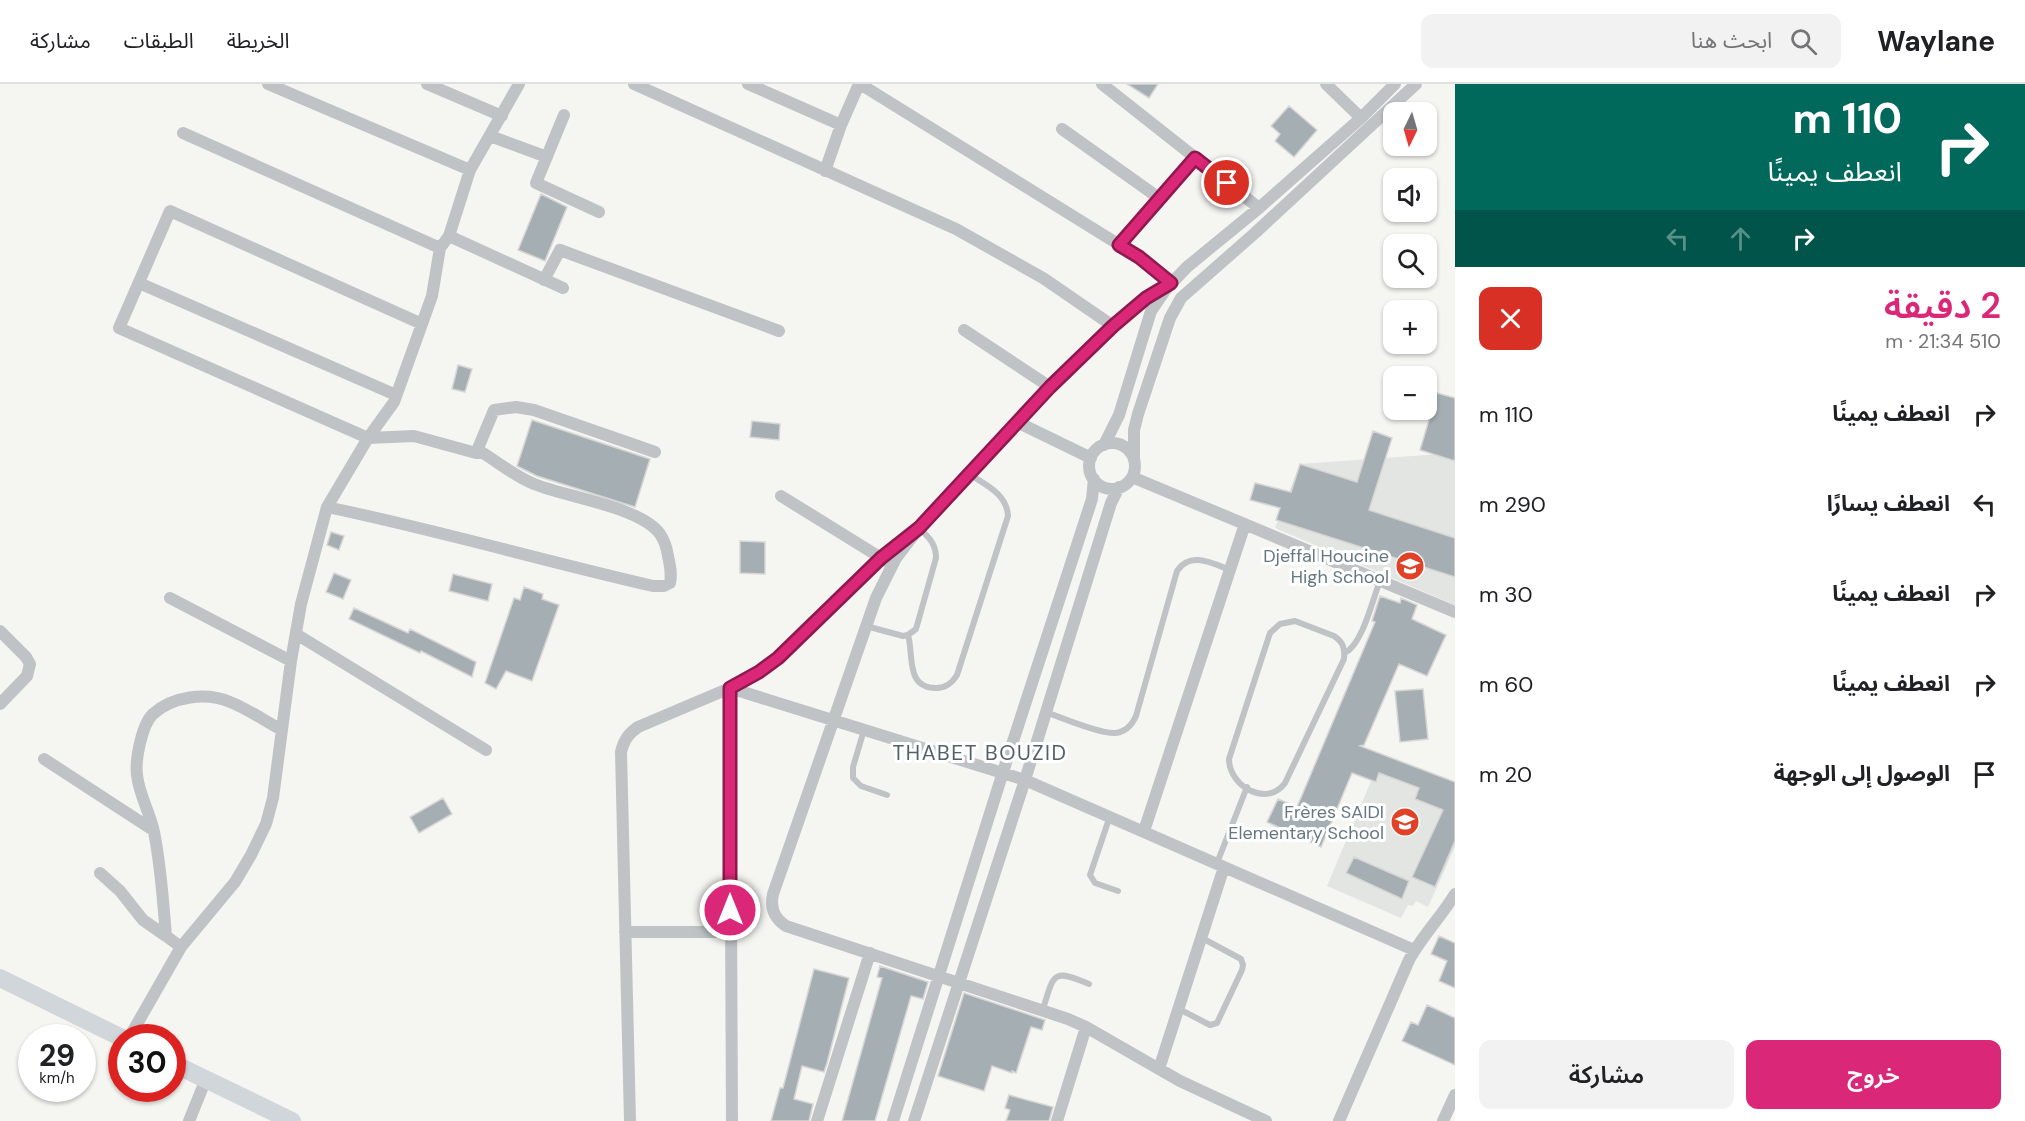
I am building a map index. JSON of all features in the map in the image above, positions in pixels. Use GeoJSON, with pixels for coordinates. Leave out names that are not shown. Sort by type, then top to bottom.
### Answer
{"type":"FeatureCollection","features":[{"type":"Feature","properties":{"kind":"street"},"geometry":{"type":"LineString","coordinates":[[268,84],[470,170]]}},
{"type":"Feature","properties":{"kind":"street"},"geometry":{"type":"LineString","coordinates":[[427,84],[502,116]]}},
{"type":"Feature","properties":{"kind":"street"},"geometry":{"type":"LineString","coordinates":[[137,1024],[182,947],[235,882],[266,824],[273,798],[296,634],[309,571],[327,507],[368,438],[393,402],[432,296],[440,248],[449,236],[470,170],[519,84]]}},
{"type":"Feature","properties":{"kind":"street"},"geometry":{"type":"LineString","coordinates":[[634,84],[956,229],[1043,278],[1113,326]]}},
{"type":"Feature","properties":{"kind":"street"},"geometry":{"type":"LineString","coordinates":[[748,84],[841,125]]}},
{"type":"Feature","properties":{"kind":"street"},"geometry":{"type":"LineString","coordinates":[[825,171],[841,125],[860,84],[1139,257],[1171,283]]}},
{"type":"Feature","properties":{"kind":"street"},"geometry":{"type":"LineString","coordinates":[[1102,84],[1259,208]]}},
{"type":"Feature","properties":{"kind":"street"},"geometry":{"type":"LineString","coordinates":[[1326,84],[1361,118]]}},
{"type":"Feature","properties":{"kind":"street"},"geometry":{"type":"LineString","coordinates":[[630,1121],[621,752],[623,741],[638,727],[730,688],[759,672],[778,658],[886,561],[1050,387],[1113,326],[1146,298],[1171,283],[1259,208],[1361,118],[1395,84]]}},
{"type":"Feature","properties":{"kind":"street"},"geometry":{"type":"LineString","coordinates":[[914,1121],[1025,780],[1111,503],[1119,488],[1132,477],[1135,467],[1134,437],[1138,414],[1170,318],[1181,298],[1416,84]]}},
{"type":"Feature","properties":{"kind":"street"},"geometry":{"type":"LineString","coordinates":[[564,115],[536,183],[599,212]]}},
{"type":"Feature","properties":{"kind":"street"},"geometry":{"type":"LineString","coordinates":[[1062,129],[1159,198]]}},
{"type":"Feature","properties":{"kind":"street"},"geometry":{"type":"LineString","coordinates":[[183,133],[440,248]]}},
{"type":"Feature","properties":{"kind":"street"},"geometry":{"type":"LineString","coordinates":[[490,136],[547,157]]}},
{"type":"Feature","properties":{"kind":"street"},"geometry":{"type":"LineString","coordinates":[[1119,245],[1195,158]]}},
{"type":"Feature","properties":{"kind":"street"},"geometry":{"type":"LineString","coordinates":[[327,507],[385,519],[653,586],[664,586],[670,583],[671,571],[660,534],[646,522],[616,508],[562,494],[531,483],[483,453],[414,436],[368,438],[119,328],[170,211],[422,324]]}},
{"type":"Feature","properties":{"kind":"street"},"geometry":{"type":"LineString","coordinates":[[449,236],[562,288]]}},
{"type":"Feature","properties":{"kind":"street"},"geometry":{"type":"LineString","coordinates":[[544,280],[560,250],[779,331]]}},
{"type":"Feature","properties":{"kind":"street"},"geometry":{"type":"LineString","coordinates":[[139,283],[396,395]]}},
{"type":"Feature","properties":{"kind":"street"},"geometry":{"type":"LineString","coordinates":[[1104,445],[1119,416],[1151,311],[1171,283]]}},
{"type":"Feature","properties":{"kind":"street"},"geometry":{"type":"LineString","coordinates":[[964,330],[1050,387]]}},
{"type":"Feature","properties":{"kind":"street"},"geometry":{"type":"LineString","coordinates":[[476,453],[494,410],[516,407],[534,410],[655,452]]}},
{"type":"Feature","properties":{"kind":"street"},"geometry":{"type":"LineString","coordinates":[[1017,422],[1091,458]]}},
{"type":"Feature","properties":{"kind":"street"},"geometry":{"type":"LineString","coordinates":[[893,1121],[1092,499],[1094,479],[1090,469],[1091,458],[1096,450],[1109,443],[1121,445],[1134,458]]}},
{"type":"Feature","properties":{"kind":"street"},"geometry":{"type":"LineString","coordinates":[[1132,477],[1455,612]]}},
{"type":"Feature","properties":{"kind":"street"},"geometry":{"type":"LineString","coordinates":[[1094,479],[1105,487],[1119,488]]}},
{"type":"Feature","properties":{"kind":"street"},"geometry":{"type":"LineString","coordinates":[[781,496],[886,561]]}},
{"type":"Feature","properties":{"kind":"street"},"geometry":{"type":"LineString","coordinates":[[1144,831],[1245,524]]}},
{"type":"Feature","properties":{"kind":"street"},"geometry":{"type":"LineString","coordinates":[[886,561],[880,586],[773,894],[772,906],[776,917],[786,926],[1043,1010],[1086,1027],[1159,1069],[1266,1121]]}},
{"type":"Feature","properties":{"kind":"street"},"geometry":{"type":"LineString","coordinates":[[170,598],[291,661]]}},
{"type":"Feature","properties":{"kind":"street"},"geometry":{"type":"LineString","coordinates":[[0,631],[30,664],[27,676],[0,704]]}},
{"type":"Feature","properties":{"kind":"street"},"geometry":{"type":"LineString","coordinates":[[296,634],[486,750]]}},
{"type":"Feature","properties":{"kind":"street"},"geometry":{"type":"LineString","coordinates":[[730,688],[1025,780],[1414,950]]}},
{"type":"Feature","properties":{"kind":"street"},"geometry":{"type":"LineString","coordinates":[[730,688],[732,1121]]}},
{"type":"Feature","properties":{"kind":"street"},"geometry":{"type":"LineString","coordinates":[[166,936],[162,874],[153,830],[137,775],[137,756],[151,716],[179,700],[193,696],[208,697],[229,701],[282,730]]}},
{"type":"Feature","properties":{"kind":"street"},"geometry":{"type":"LineString","coordinates":[[44,759],[153,830]]}},
{"type":"Feature","properties":{"kind":"street"},"geometry":{"type":"LineString","coordinates":[[1159,1069],[1202,938],[1221,865]]}},
{"type":"Feature","properties":{"kind":"street"},"geometry":{"type":"LineString","coordinates":[[100,873],[120,891],[143,920],[182,947]]}},
{"type":"Feature","properties":{"kind":"street"},"geometry":{"type":"LineString","coordinates":[[1339,1121],[1414,950],[1455,894]]}},
{"type":"Feature","properties":{"kind":"street"},"geometry":{"type":"LineString","coordinates":[[625,932],[730,932]]}},
{"type":"Feature","properties":{"kind":"street"},"geometry":{"type":"LineString","coordinates":[[817,1121],[870,953]]}},
{"type":"Feature","properties":{"kind":"street"},"geometry":{"type":"LineString","coordinates":[[0,978],[108,1031]]}},
{"type":"Feature","properties":{"kind":"street"},"geometry":{"type":"LineString","coordinates":[[1057,1121],[1086,1027]]}},
{"type":"Feature","properties":{"kind":"street"},"geometry":{"type":"LineString","coordinates":[[186,1070],[292,1121]]}},
{"type":"Feature","properties":{"kind":"street"},"geometry":{"type":"LineString","coordinates":[[189,1121],[206,1079]]}},
{"type":"Feature","properties":{"kind":"street"},"geometry":{"type":"LineString","coordinates":[[1443,1121],[1455,1095]]}},
{"type":"Feature","properties":{"kind":"lane"},"geometry":{"type":"LineString","coordinates":[[908,635],[911,668],[919,682],[934,688],[950,684],[957,675],[1008,516],[1006,504],[1000,495],[969,474]]}},
{"type":"Feature","properties":{"kind":"lane"},"geometry":{"type":"LineString","coordinates":[[866,626],[898,636],[908,635],[916,629],[936,558],[932,540],[919,528]]}},
{"type":"Feature","properties":{"kind":"lane"},"geometry":{"type":"LineString","coordinates":[[1046,712],[1108,733],[1120,732],[1130,726],[1136,716],[1180,566],[1195,559],[1230,570]]}},
{"type":"Feature","properties":{"kind":"lane"},"geometry":{"type":"LineString","coordinates":[[1345,653],[1342,643],[1334,636],[1295,621],[1284,622],[1274,627],[1270,633],[1229,759],[1231,772],[1238,783],[1267,794],[1282,787],[1337,675],[1345,653],[1355,645],[1380,581]]}},
{"type":"Feature","properties":{"kind":"lane"},"geometry":{"type":"LineString","coordinates":[[864,730],[853,767],[853,778],[861,786],[886,795]]}},
{"type":"Feature","properties":{"kind":"lane"},"geometry":{"type":"LineString","coordinates":[[1221,865],[1247,787]]}},
{"type":"Feature","properties":{"kind":"lane"},"geometry":{"type":"LineString","coordinates":[[1110,816],[1090,875],[1095,883],[1118,891]]}},
{"type":"Feature","properties":{"kind":"lane"},"geometry":{"type":"LineString","coordinates":[[1179,1009],[1210,1024],[1217,1023],[1242,970],[1241,959],[1202,938]]}},
{"type":"Feature","properties":{"kind":"lane"},"geometry":{"type":"LineString","coordinates":[[1043,1010],[1054,978],[1067,975],[1089,984]]}},
{"type":"Feature","properties":{"kind":"shaded area","name":"Djeffal Houcine High School"},"geometry":{"type":"Polygon","coordinates":[[[1455,453],[1455,605],[1275,528],[1300,464],[1455,453]]]}},
{"type":"Feature","properties":{"kind":"shaded area","name":"Frères SAIDI Elementary School"},"geometry":{"type":"Polygon","coordinates":[[[1379,762],[1455,797],[1455,847],[1428,907],[1416,901],[1413,906],[1408,905],[1401,918],[1327,886],[1379,762]]]}},
{"type":"Feature","properties":{"kind":"building"},"geometry":{"type":"Polygon","coordinates":[[[1127,84],[1158,84],[1149,98],[1127,84]]]}},
{"type":"Feature","properties":{"kind":"building"},"geometry":{"type":"Polygon","coordinates":[[[1289,106],[1317,130],[1294,157],[1275,141],[1280,134],[1271,126],[1289,106]]]}},
{"type":"Feature","properties":{"kind":"building"},"geometry":{"type":"Polygon","coordinates":[[[541,194],[567,207],[545,261],[518,250],[541,194]]]}},
{"type":"Feature","properties":{"kind":"building"},"geometry":{"type":"Polygon","coordinates":[[[458,365],[472,369],[465,392],[452,389],[458,365]]]}},
{"type":"Feature","properties":{"kind":"building"},"geometry":{"type":"Polygon","coordinates":[[[1437,393],[1455,398],[1455,461],[1420,450],[1429,420],[1437,420],[1437,393]]]}},
{"type":"Feature","properties":{"kind":"building"},"geometry":{"type":"Polygon","coordinates":[[[532,420],[650,459],[635,507],[537,476],[517,466],[532,420]]]}},
{"type":"Feature","properties":{"kind":"building"},"geometry":{"type":"Polygon","coordinates":[[[752,421],[780,424],[779,440],[750,437],[752,421]]]}},
{"type":"Feature","properties":{"kind":"building"},"geometry":{"type":"Polygon","coordinates":[[[1373,431],[1392,438],[1369,510],[1455,538],[1455,577],[1276,520],[1280,508],[1250,500],[1255,483],[1291,492],[1300,464],[1357,482],[1373,431]]]}},
{"type":"Feature","properties":{"kind":"building"},"geometry":{"type":"Polygon","coordinates":[[[331,532],[344,536],[339,550],[327,545],[331,532]]]}},
{"type":"Feature","properties":{"kind":"building"},"geometry":{"type":"Polygon","coordinates":[[[740,541],[765,542],[765,574],[740,573],[740,541]]]}},
{"type":"Feature","properties":{"kind":"building"},"geometry":{"type":"Polygon","coordinates":[[[334,573],[351,580],[343,599],[326,592],[334,573]]]}},
{"type":"Feature","properties":{"kind":"building"},"geometry":{"type":"Polygon","coordinates":[[[453,574],[492,584],[488,601],[449,591],[453,574]]]}},
{"type":"Feature","properties":{"kind":"building"},"geometry":{"type":"Polygon","coordinates":[[[524,587],[543,594],[542,599],[559,605],[532,681],[506,671],[496,689],[485,683],[514,598],[520,600],[524,587]]]}},
{"type":"Feature","properties":{"kind":"building"},"geometry":{"type":"Polygon","coordinates":[[[1380,596],[1400,603],[1401,598],[1417,605],[1412,619],[1446,635],[1427,676],[1399,664],[1364,745],[1360,746],[1455,782],[1455,841],[1435,887],[1412,877],[1443,810],[1415,799],[1419,788],[1379,773],[1376,782],[1352,773],[1321,847],[1267,822],[1278,799],[1297,807],[1375,622],[1372,621],[1380,596]]]}},
{"type":"Feature","properties":{"kind":"building"},"geometry":{"type":"Polygon","coordinates":[[[354,608],[408,633],[410,629],[476,662],[472,677],[349,619],[354,608]]]}},
{"type":"Feature","properties":{"kind":"building"},"geometry":{"type":"Polygon","coordinates":[[[1423,689],[1428,739],[1400,742],[1395,691],[1423,689]]]}},
{"type":"Feature","properties":{"kind":"building"},"geometry":{"type":"Polygon","coordinates":[[[443,798],[452,814],[419,833],[410,817],[443,798]]]}},
{"type":"Feature","properties":{"kind":"building"},"geometry":{"type":"Polygon","coordinates":[[[1354,857],[1409,881],[1402,899],[1346,873],[1354,857]]]}},
{"type":"Feature","properties":{"kind":"building"},"geometry":{"type":"Polygon","coordinates":[[[1439,936],[1455,943],[1455,988],[1439,981],[1447,961],[1431,954],[1439,936]]]}},
{"type":"Feature","properties":{"kind":"building"},"geometry":{"type":"Polygon","coordinates":[[[880,966],[928,982],[923,999],[911,996],[875,1121],[842,1121],[882,978],[877,977],[880,966]]]}},
{"type":"Feature","properties":{"kind":"building"},"geometry":{"type":"Polygon","coordinates":[[[814,969],[849,978],[827,1063],[824,1072],[802,1066],[794,1099],[813,1104],[809,1121],[771,1121],[780,1088],[783,1088],[814,969]]]}},
{"type":"Feature","properties":{"kind":"building"},"geometry":{"type":"Polygon","coordinates":[[[964,993],[1045,1020],[1042,1030],[1031,1027],[1016,1073],[992,1066],[984,1091],[938,1076],[964,993]]]}},
{"type":"Feature","properties":{"kind":"building"},"geometry":{"type":"Polygon","coordinates":[[[1427,1005],[1455,1018],[1455,1065],[1402,1041],[1411,1022],[1418,1025],[1427,1005]]]}},
{"type":"Feature","properties":{"kind":"building"},"geometry":{"type":"Polygon","coordinates":[[[1009,1095],[1053,1107],[1049,1121],[1006,1121],[1010,1110],[1005,1108],[1009,1095]]]}},
{"type":"Feature","properties":{"kind":"place","name":"Djeffal Houcine High School"},"geometry":{"type":"Point","coordinates":[1410,566]}},
{"type":"Feature","properties":{"kind":"place","name":"Frères SAIDI Elementary School"},"geometry":{"type":"Point","coordinates":[1405,822]}},
{"type":"Feature","properties":{"kind":"district","name":"THABET BOUZID"},"geometry":{"type":"Point","coordinates":[980,753]}},
{"type":"Feature","properties":{"kind":"route"},"geometry":{"type":"LineString","coordinates":[[730,910],[730,688],[759,672],[778,658],[881,558],[919,528],[1050,387],[1113,326],[1146,298],[1171,283],[1139,257],[1119,245],[1195,158],[1227,183]]}}]}
